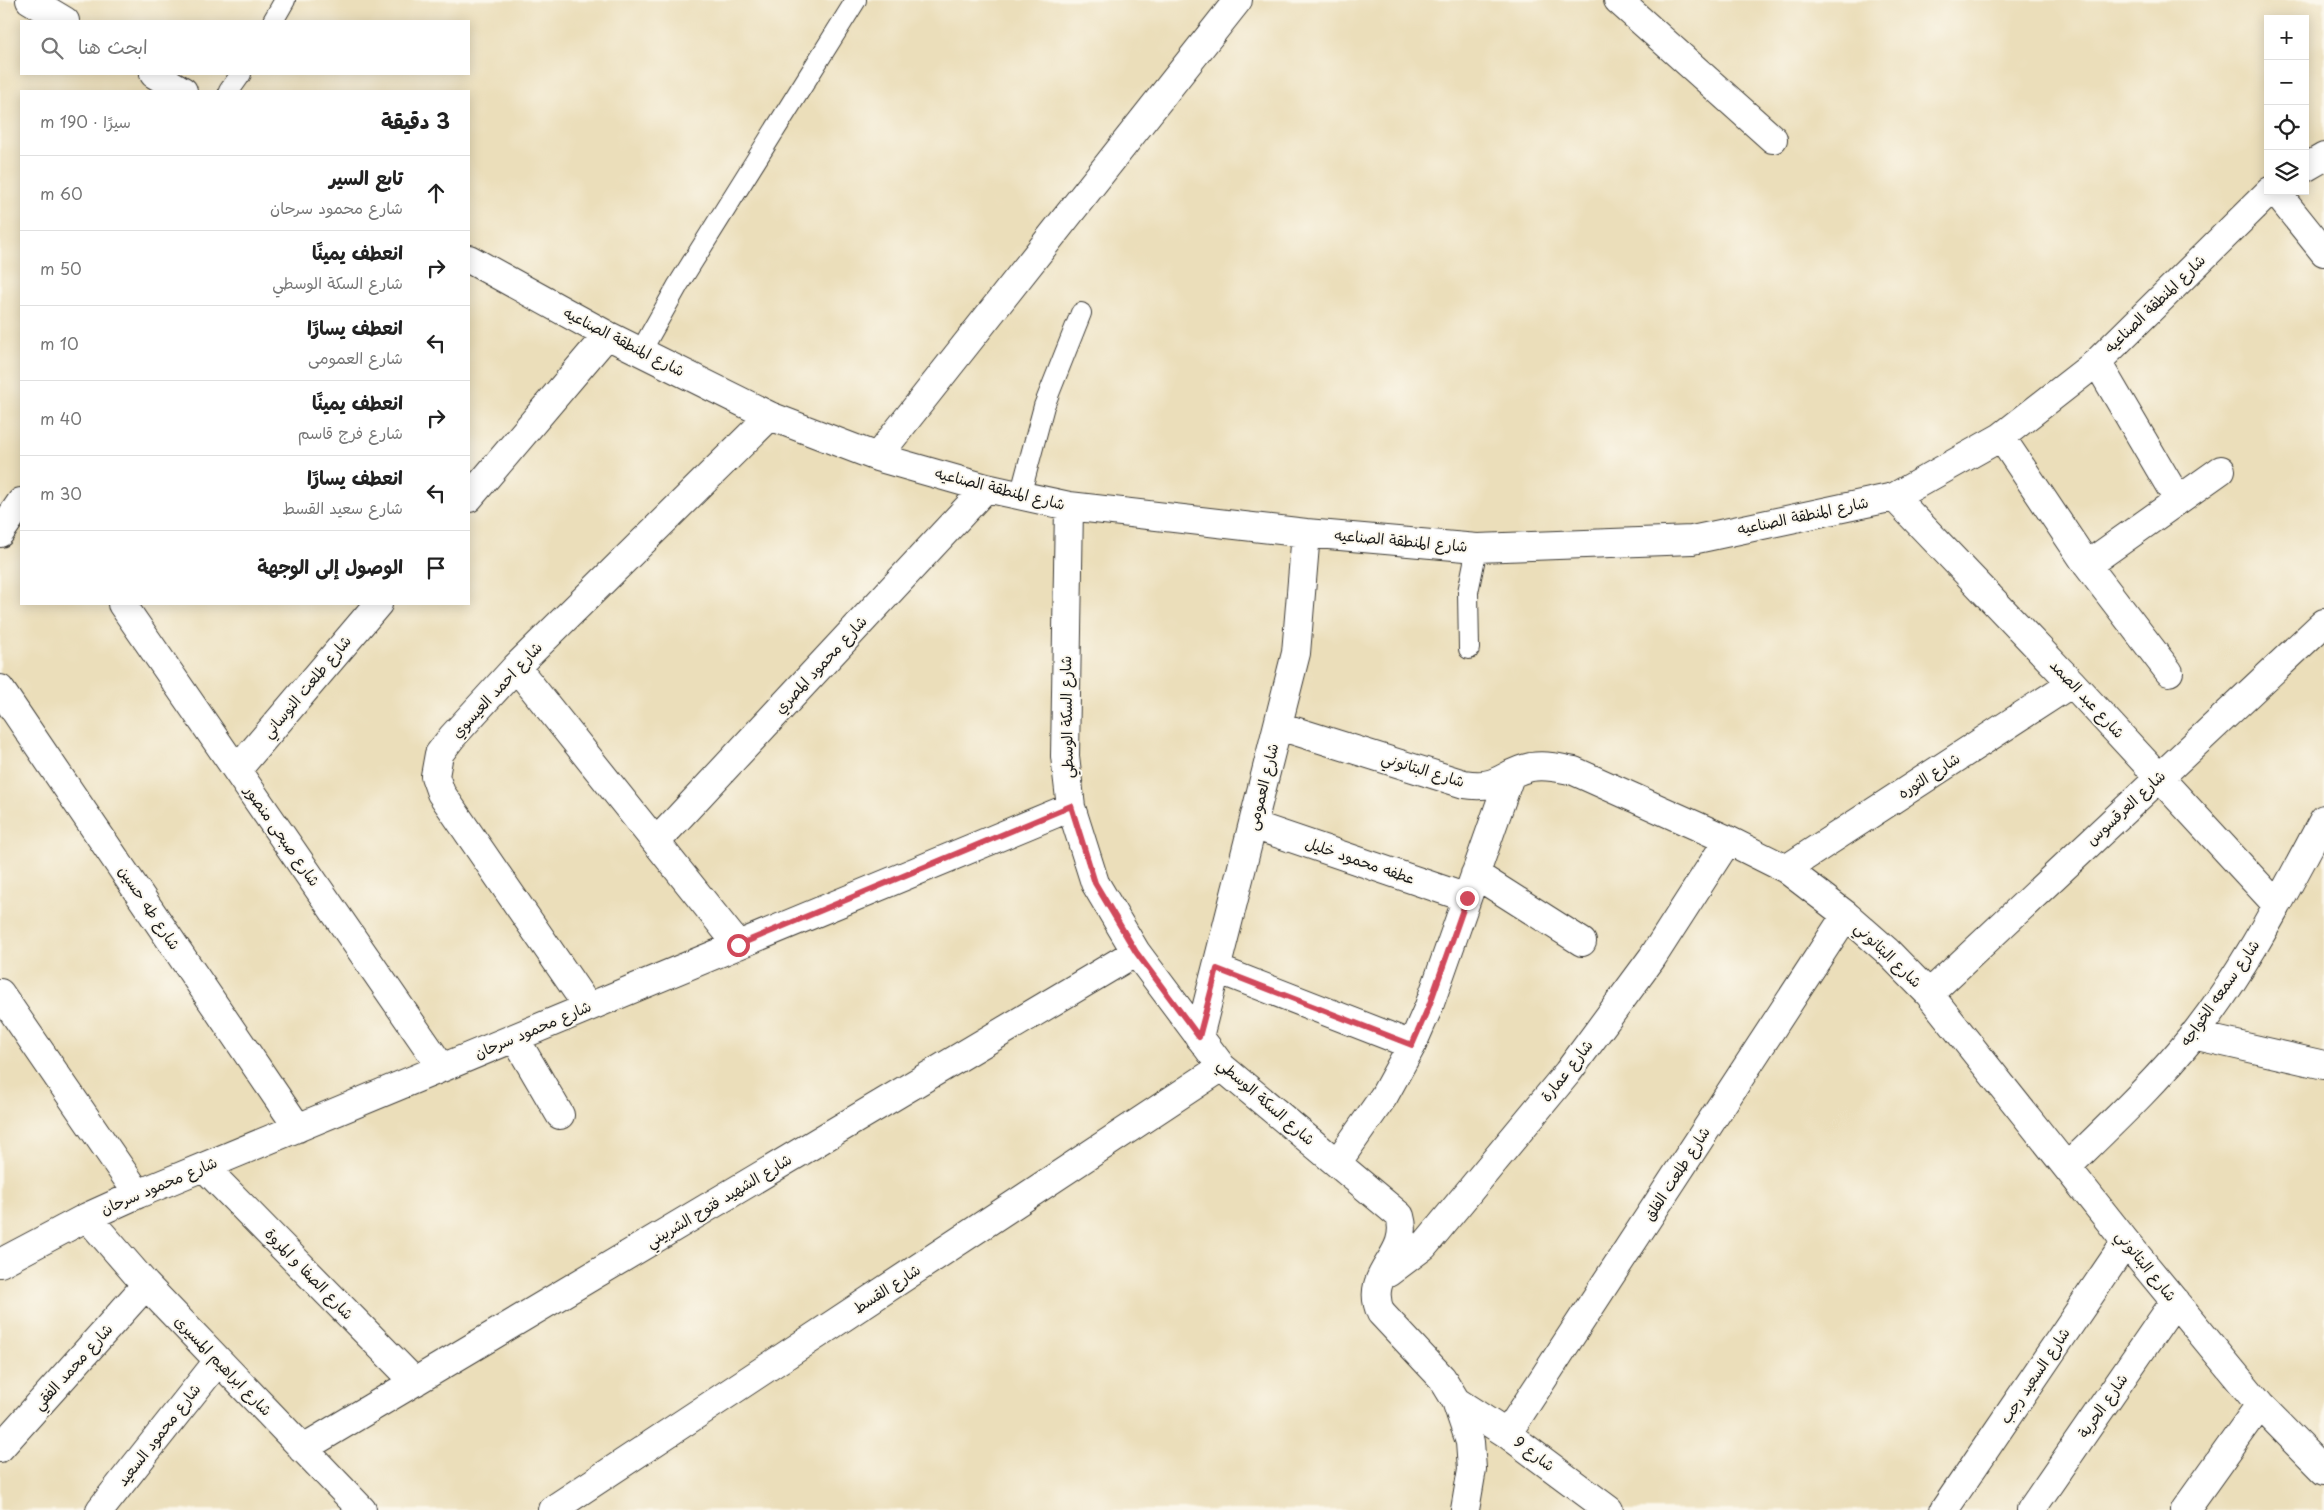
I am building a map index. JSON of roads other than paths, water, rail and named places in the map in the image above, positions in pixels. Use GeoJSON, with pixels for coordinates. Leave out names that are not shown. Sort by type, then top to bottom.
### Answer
{"type":"FeatureCollection","features":[{"type":"Feature","properties":{"kind":"street"},"geometry":{"type":"LineString","coordinates":[[30,0],[63,20]]}},
{"type":"Feature","properties":{"kind":"street"},"geometry":{"type":"LineString","coordinates":[[877,457],[1238,0]]}},
{"type":"Feature","properties":{"kind":"street"},"geometry":{"type":"LineString","coordinates":[[1618,0],[1774,139]]}},
{"type":"Feature","properties":{"kind":"street"},"geometry":{"type":"LineString","coordinates":[[156,75],[181,90]]}},
{"type":"Feature","properties":{"kind":"street"},"geometry":{"type":"LineString","coordinates":[[2309,166],[2324,157]]}},
{"type":"Feature","properties":{"kind":"street","name":"شارع المنطقة الصناعيه"},"geometry":{"type":"LineString","coordinates":[[470,260],[607,335],[770,416],[877,457],[986,488],[1069,506],[1306,533],[1477,548],[1692,540],[1894,497],[2002,437],[2097,362],[2266,195]]}},
{"type":"Feature","properties":{"kind":"street"},"geometry":{"type":"LineString","coordinates":[[2278,195],[2324,252]]}},
{"type":"Feature","properties":{"kind":"street"},"geometry":{"type":"LineString","coordinates":[[470,497],[607,335]]}},
{"type":"Feature","properties":{"kind":"street"},"geometry":{"type":"LineString","coordinates":[[2097,362],[2178,500]]}},
{"type":"Feature","properties":{"kind":"street","name":"شارع احمد العيسوي"},"geometry":{"type":"LineString","coordinates":[[588,1007],[441,793],[435,776],[439,754],[516,667],[770,416]]}},
{"type":"Feature","properties":{"kind":"street"},"geometry":{"type":"LineString","coordinates":[[2002,437],[2087,565],[2169,672]]}},
{"type":"Feature","properties":{"kind":"street"},"geometry":{"type":"LineString","coordinates":[[2087,565],[2221,470]]}},
{"type":"Feature","properties":{"kind":"street","name":"شارع محمود المصري"},"geometry":{"type":"LineString","coordinates":[[656,842],[986,488]]}},
{"type":"Feature","properties":{"kind":"street","name":"شارع عبد الصمد"},"geometry":{"type":"LineString","coordinates":[[1894,497],[2072,683],[2277,905]]}},
{"type":"Feature","properties":{"kind":"street"},"geometry":{"type":"LineString","coordinates":[[0,533],[20,503]]}},
{"type":"Feature","properties":{"kind":"street","name":"شارع السكة الوسطي"},"geometry":{"type":"LineString","coordinates":[[1069,506],[1065,756],[1071,806],[1095,883],[1136,952],[1222,1067],[1400,1216],[1404,1229],[1399,1246],[1379,1280],[1375,1300],[1380,1314],[1442,1378],[1456,1401],[1470,1442],[1472,1470],[1465,1510]]}},
{"type":"Feature","properties":{"kind":"street","name":"شارع العمومى"},"geometry":{"type":"LineString","coordinates":[[1199,1037],[1296,653],[1306,533]]}},
{"type":"Feature","properties":{"kind":"street","name":"شارع طلعت النوساني"},"geometry":{"type":"LineString","coordinates":[[237,770],[377,605]]}},
{"type":"Feature","properties":{"kind":"street","name":"شارع صبحى منصور"},"geometry":{"type":"LineString","coordinates":[[130,607],[237,770],[442,1068]]}},
{"type":"Feature","properties":{"kind":"street","name":"شارع العرقسوس"},"geometry":{"type":"LineString","coordinates":[[1929,994],[2324,623]]}},
{"type":"Feature","properties":{"kind":"street"},"geometry":{"type":"LineString","coordinates":[[516,667],[738,945]]}},
{"type":"Feature","properties":{"kind":"street","name":"شارع الثوره"},"geometry":{"type":"LineString","coordinates":[[1786,869],[2072,683]]}},
{"type":"Feature","properties":{"kind":"street","name":"شارع طه حسين"},"geometry":{"type":"LineString","coordinates":[[0,689],[298,1128]]}},
{"type":"Feature","properties":{"kind":"street","name":"شارع البتانوني"},"geometry":{"type":"LineString","coordinates":[[1279,726],[1464,784],[1480,786],[1496,783],[1530,768],[1553,766],[1574,771],[1728,840],[1786,869],[1846,915],[1887,951],[1929,994],[2126,1242],[2260,1405],[2324,1470]]}},
{"type":"Feature","properties":{"kind":"street"},"geometry":{"type":"LineString","coordinates":[[1337,1163],[1384,1096],[1412,1045],[1429,1006],[1510,776]]}},
{"type":"Feature","properties":{"kind":"street","name":"شارع محمود سرحان"},"geometry":{"type":"LineString","coordinates":[[0,1263],[87,1217],[138,1194],[1071,806]]}},
{"type":"Feature","properties":{"kind":"street","name":"شارع سمعه الخواجه"},"geometry":{"type":"LineString","coordinates":[[2067,1167],[2132,1104],[2193,1035],[2242,966],[2324,819]]}},
{"type":"Feature","properties":{"kind":"street","name":"عطفه محمود خليل"},"geometry":{"type":"LineString","coordinates":[[1254,825],[1471,886],[1582,942]]}},
{"type":"Feature","properties":{"kind":"street","name":"شارع عمارة"},"geometry":{"type":"LineString","coordinates":[[1379,1280],[1424,1246],[1568,1072],[1652,958],[1728,840]]}},
{"type":"Feature","properties":{"kind":"street","name":"شارع طلعت الفلق"},"geometry":{"type":"LineString","coordinates":[[1507,1434],[1846,915]]}},
{"type":"Feature","properties":{"kind":"street","name":"شارع الشهيد فتوح الشربيني"},"geometry":{"type":"LineString","coordinates":[[302,1449],[1136,952]]}},
{"type":"Feature","properties":{"kind":"street"},"geometry":{"type":"LineString","coordinates":[[1217,969],[1412,1045]]}},
{"type":"Feature","properties":{"kind":"street"},"geometry":{"type":"LineString","coordinates":[[0,993],[138,1194]]}},
{"type":"Feature","properties":{"kind":"street"},"geometry":{"type":"LineString","coordinates":[[2193,1035],[2324,1065]]}},
{"type":"Feature","properties":{"kind":"street"},"geometry":{"type":"LineString","coordinates":[[515,1038],[560,1115]]}},
{"type":"Feature","properties":{"kind":"street","name":"شارع القسط"},"geometry":{"type":"LineString","coordinates":[[552,1510],[1222,1067]]}},
{"type":"Feature","properties":{"kind":"street","name":"شارع الصفا و المروة"},"geometry":{"type":"LineString","coordinates":[[204,1167],[415,1382]]}},
{"type":"Feature","properties":{"kind":"street","name":"شارع ابراهيم المسيرى"},"geometry":{"type":"LineString","coordinates":[[87,1217],[146,1285],[362,1510]]}},
{"type":"Feature","properties":{"kind":"street","name":"شارع السعيد رجب"},"geometry":{"type":"LineString","coordinates":[[1944,1510],[2126,1242]]}},
{"type":"Feature","properties":{"kind":"street","name":"شارع محمد الفقي"},"geometry":{"type":"LineString","coordinates":[[0,1448],[146,1285]]}},
{"type":"Feature","properties":{"kind":"street","name":"شارع الحرية"},"geometry":{"type":"LineString","coordinates":[[2031,1510],[2175,1302]]}},
{"type":"Feature","properties":{"kind":"street","name":"شارع محمود السعيد"},"geometry":{"type":"LineString","coordinates":[[100,1510],[218,1361]]}},
{"type":"Feature","properties":{"kind":"street","name":"شارع 9"},"geometry":{"type":"LineString","coordinates":[[1456,1401],[1507,1434],[1609,1510]]}},
{"type":"Feature","properties":{"kind":"street"},"geometry":{"type":"LineString","coordinates":[[2185,1510],[2260,1405]]}},
{"type":"Feature","properties":{"kind":"lane"},"geometry":{"type":"LineString","coordinates":[[274,20],[285,0]]}},
{"type":"Feature","properties":{"kind":"lane"},"geometry":{"type":"LineString","coordinates":[[641,351],[678,285],[856,0]]}},
{"type":"Feature","properties":{"kind":"lane"},"geometry":{"type":"LineString","coordinates":[[230,90],[240,75]]}},
{"type":"Feature","properties":{"kind":"lane"},"geometry":{"type":"LineString","coordinates":[[1020,496],[1044,406],[1081,313]]}},
{"type":"Feature","properties":{"kind":"lane"},"geometry":{"type":"LineString","coordinates":[[1469,649],[1468,592],[1477,548]]}}]}
